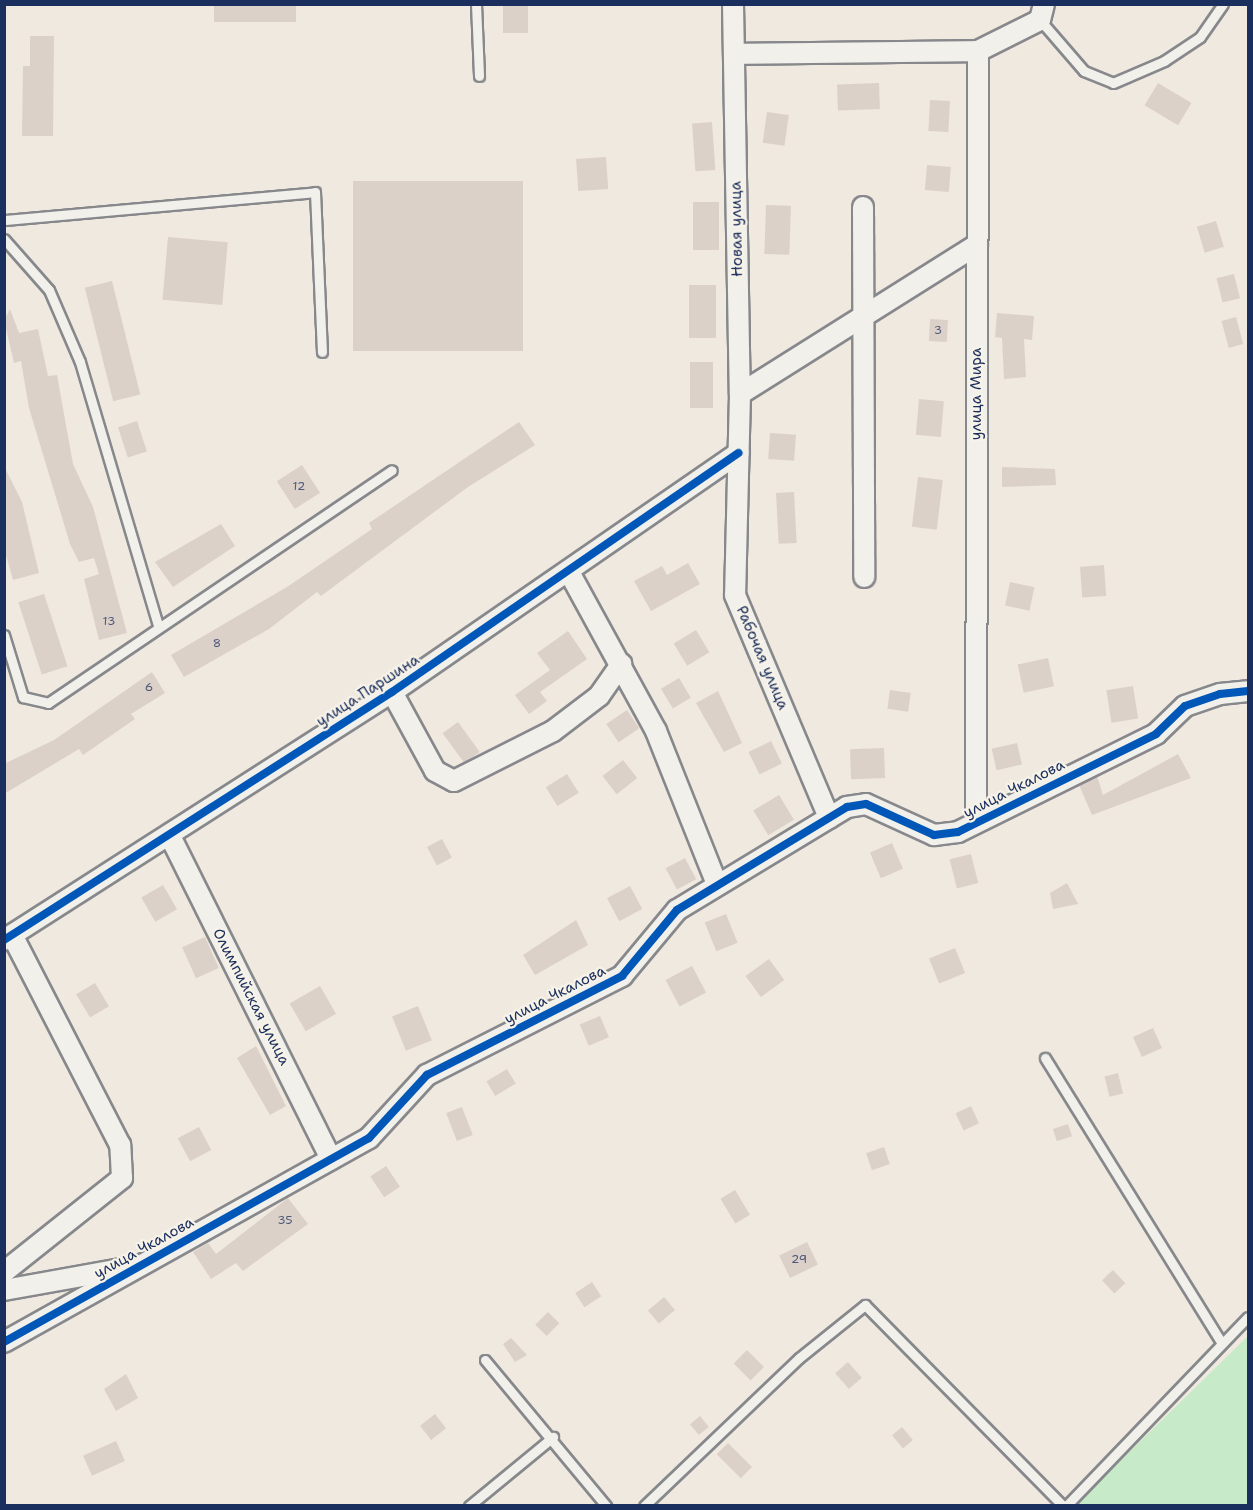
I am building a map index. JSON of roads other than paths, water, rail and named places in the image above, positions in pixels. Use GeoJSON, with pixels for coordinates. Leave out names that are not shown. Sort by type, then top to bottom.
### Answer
{"type":"FeatureCollection","features":[{"type":"Feature","properties":{"kind":"street","name":"Новая улица"},"geometry":{"type":"LineString","coordinates":[[733,4],[739,453]]}},
{"type":"Feature","properties":{"kind":"street"},"geometry":{"type":"LineString","coordinates":[[734,54],[978,51],[1042,12]]}},
{"type":"Feature","properties":{"kind":"street","name":"улица Мира"},"geometry":{"type":"LineString","coordinates":[[976,822],[978,51]]}},
{"type":"Feature","properties":{"kind":"street"},"geometry":{"type":"LineString","coordinates":[[863,207],[864,577]]}},
{"type":"Feature","properties":{"kind":"street"},"geometry":{"type":"LineString","coordinates":[[740,394],[978,245]]}},
{"type":"Feature","properties":{"kind":"street","name":"улица Паршина"},"geometry":{"type":"LineString","coordinates":[[8,938],[392,692],[739,453]]}},
{"type":"Feature","properties":{"kind":"street","name":"Рабочая улица"},"geometry":{"type":"LineString","coordinates":[[739,453],[735,595],[829,818]]}},
{"type":"Feature","properties":{"kind":"street"},"geometry":{"type":"LineString","coordinates":[[569,572],[656,731],[717,884]]}},
{"type":"Feature","properties":{"kind":"street"},"geometry":{"type":"LineString","coordinates":[[392,692],[435,771],[454,781],[553,732],[599,696],[621,664]]}},
{"type":"Feature","properties":{"kind":"street","name":"улица Чкалова"},"geometry":{"type":"LineString","coordinates":[[4,1342],[369,1138],[427,1075],[622,976],[677,910],[829,818],[866,804],[934,835],[958,832],[1156,734],[1185,706],[1220,694],[1248,692]]}},
{"type":"Feature","properties":{"kind":"street","name":"Олимпийская улица"},"geometry":{"type":"LineString","coordinates":[[170,836],[331,1159]]}},
{"type":"Feature","properties":{"kind":"street"},"geometry":{"type":"LineString","coordinates":[[4,1272],[122,1178],[120,1145],[8,938]]}},
{"type":"Feature","properties":{"kind":"street"},"geometry":{"type":"LineString","coordinates":[[4,1290],[140,1266]]}},
{"type":"Feature","properties":{"kind":"lane"},"geometry":{"type":"LineString","coordinates":[[476,4],[479,76]]}},
{"type":"Feature","properties":{"kind":"lane"},"geometry":{"type":"LineString","coordinates":[[1042,12],[1084,71],[1113,83],[1164,61],[1200,37],[1223,4]]}},
{"type":"Feature","properties":{"kind":"lane"},"geometry":{"type":"LineString","coordinates":[[4,220],[315,192],[322,352]]}},
{"type":"Feature","properties":{"kind":"lane"},"geometry":{"type":"LineString","coordinates":[[4,239],[49,290],[80,362],[158,626]]}},
{"type":"Feature","properties":{"kind":"lane"},"geometry":{"type":"LineString","coordinates":[[4,635],[23,697],[48,703],[158,626],[392,470]]}},
{"type":"Feature","properties":{"kind":"lane"},"geometry":{"type":"LineString","coordinates":[[1044,1058],[1222,1342]]}},
{"type":"Feature","properties":{"kind":"lane"},"geometry":{"type":"LineString","coordinates":[[644,1506],[799,1358],[865,1305],[1065,1506],[1248,1317]]}},
{"type":"Feature","properties":{"kind":"lane"},"geometry":{"type":"LineString","coordinates":[[486,1360],[553,1437],[606,1506]]}},
{"type":"Feature","properties":{"kind":"lane"},"geometry":{"type":"LineString","coordinates":[[469,1506],[553,1437]]}}]}
